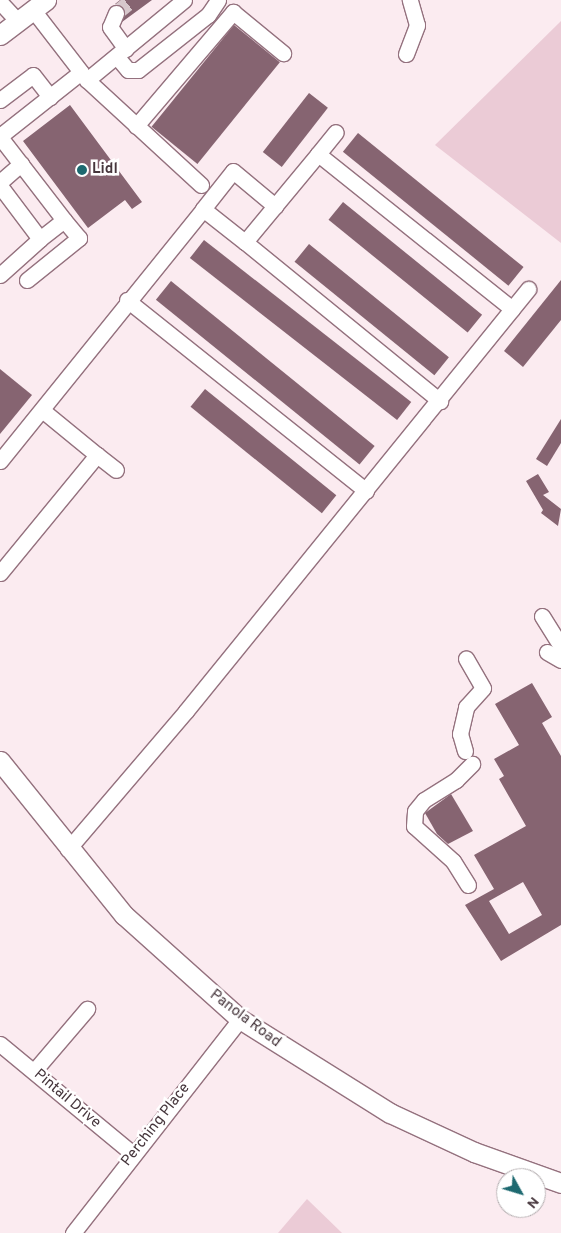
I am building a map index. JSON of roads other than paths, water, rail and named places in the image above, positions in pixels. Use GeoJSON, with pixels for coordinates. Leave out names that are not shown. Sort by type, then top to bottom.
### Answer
{"type":"FeatureCollection","features":[{"type":"Feature","properties":{"kind":"main road"},"geometry":{"type":"LineString","coordinates":[[0,35],[32,10]]}},
{"type":"Feature","properties":{"kind":"main road","name":"Panola Road"},"geometry":{"type":"LineString","coordinates":[[0,761],[68,849],[150,942],[240,1018],[390,1113],[474,1152],[561,1183]]}},
{"type":"Feature","properties":{"kind":"street"},"geometry":{"type":"LineString","coordinates":[[184,0],[87,80],[201,184]]}},
{"type":"Feature","properties":{"kind":"street"},"geometry":{"type":"LineString","coordinates":[[116,13],[110,27],[128,70],[138,70],[208,15],[218,0]]}},
{"type":"Feature","properties":{"kind":"street"},"geometry":{"type":"LineString","coordinates":[[406,54],[417,25],[410,0]]}},
{"type":"Feature","properties":{"kind":"street"},"geometry":{"type":"LineString","coordinates":[[0,2],[32,10],[80,72],[0,136],[79,238],[27,280]]}},
{"type":"Feature","properties":{"kind":"street"},"geometry":{"type":"LineString","coordinates":[[136,126],[233,12],[283,53]]}},
{"type":"Feature","properties":{"kind":"street"},"geometry":{"type":"LineString","coordinates":[[0,100],[33,75],[50,97]]}},
{"type":"Feature","properties":{"kind":"street"},"geometry":{"type":"LineString","coordinates":[[245,242],[336,132]]}},
{"type":"Feature","properties":{"kind":"street"},"geometry":{"type":"LineString","coordinates":[[318,154],[512,309]]}},
{"type":"Feature","properties":{"kind":"street"},"geometry":{"type":"LineString","coordinates":[[0,182],[21,164]]}},
{"type":"Feature","properties":{"kind":"street"},"geometry":{"type":"LineString","coordinates":[[0,462],[127,300],[232,172],[275,206]]}},
{"type":"Feature","properties":{"kind":"street"},"geometry":{"type":"LineString","coordinates":[[0,186],[40,239]]}},
{"type":"Feature","properties":{"kind":"street"},"geometry":{"type":"LineString","coordinates":[[203,209],[440,401]]}},
{"type":"Feature","properties":{"kind":"street"},"geometry":{"type":"LineString","coordinates":[[0,275],[64,220]]}},
{"type":"Feature","properties":{"kind":"street"},"geometry":{"type":"LineString","coordinates":[[68,849],[440,401],[528,289]]}},
{"type":"Feature","properties":{"kind":"street"},"geometry":{"type":"LineString","coordinates":[[127,300],[366,491]]}},
{"type":"Feature","properties":{"kind":"street"},"geometry":{"type":"LineString","coordinates":[[42,410],[116,470]]}},
{"type":"Feature","properties":{"kind":"street"},"geometry":{"type":"LineString","coordinates":[[0,573],[97,455]]}},
{"type":"Feature","properties":{"kind":"street"},"geometry":{"type":"LineString","coordinates":[[542,616],[554,649],[561,660]]}},
{"type":"Feature","properties":{"kind":"street"},"geometry":{"type":"LineString","coordinates":[[466,658],[483,688],[466,708],[460,734],[468,757],[456,780],[424,800],[415,811],[414,826],[453,861],[468,885]]}},
{"type":"Feature","properties":{"kind":"street"},"geometry":{"type":"LineString","coordinates":[[34,1072],[87,1009]]}},
{"type":"Feature","properties":{"kind":"street","name":"Perching Place"},"geometry":{"type":"LineString","coordinates":[[73,1233],[240,1018]]}},
{"type":"Feature","properties":{"kind":"street","name":"Pintail Drive"},"geometry":{"type":"LineString","coordinates":[[0,1044],[133,1154]]}},
{"type":"Feature","properties":{"kind":"tunnel"},"geometry":{"type":"LineString","coordinates":[[116,13],[132,0]]}},
{"type":"Feature","properties":{"kind":"place","name":"Lidl"},"geometry":{"type":"Point","coordinates":[82,170]}}]}
